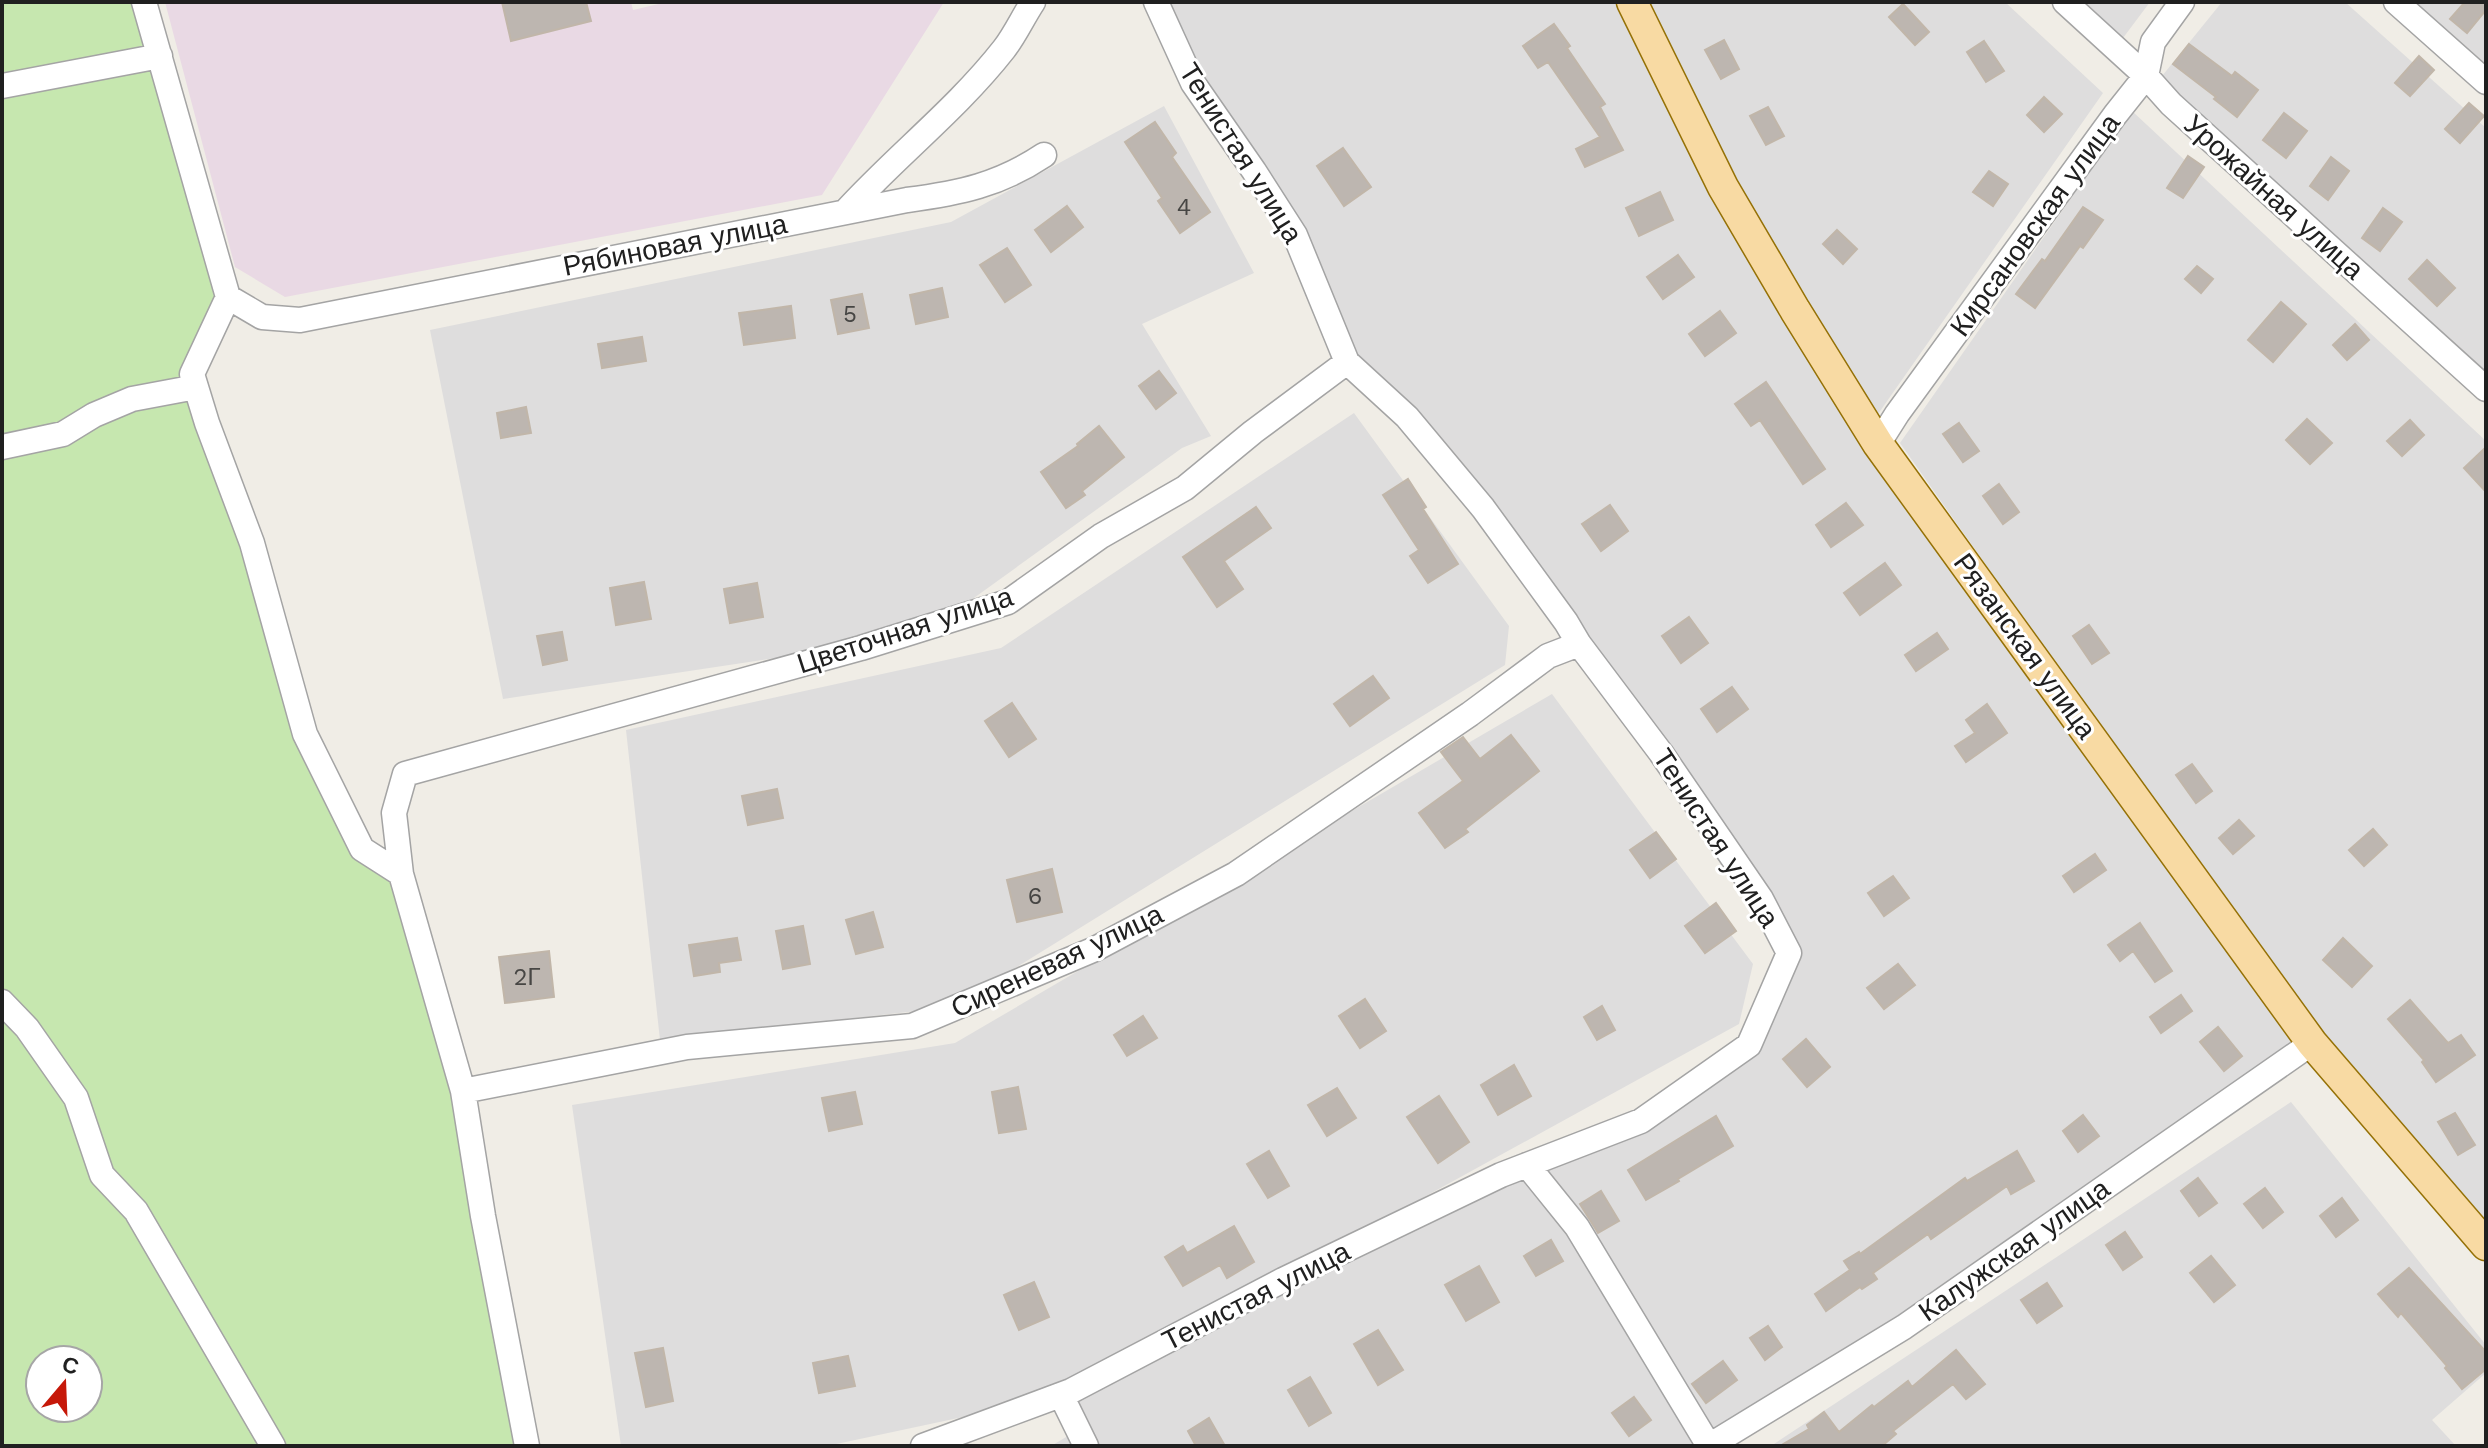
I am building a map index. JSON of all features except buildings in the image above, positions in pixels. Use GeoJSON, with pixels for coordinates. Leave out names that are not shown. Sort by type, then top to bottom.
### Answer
{"type":"FeatureCollection","features":[{"type":"Feature","properties":{"kind":"main road","name":"Рязанская улица"},"geometry":{"type":"LineString","coordinates":[[1632,2],[1723,187],[1878,444],[2312,1043],[2486,1245]]}},
{"type":"Feature","properties":{"kind":"street"},"geometry":{"type":"LineString","coordinates":[[144,2],[228,297],[192,374],[252,543],[305,734],[362,849],[401,874],[463,1091],[483,1216],[527,1446]]}},
{"type":"Feature","properties":{"kind":"street"},"geometry":{"type":"LineString","coordinates":[[845,212],[876,178],[955,104],[1005,48],[1033,2]]}},
{"type":"Feature","properties":{"kind":"street","name":"Тенистая улица"},"geometry":{"type":"LineString","coordinates":[[923,1446],[1061,1395],[1283,1280],[1501,1175],[1641,1121],[1749,1045],[1789,953],[1761,899],[1661,753],[1483,508],[1407,417],[1347,362],[1295,235],[1193,83],[1156,2]]}},
{"type":"Feature","properties":{"kind":"street","name":"Урожайная улица"},"geometry":{"type":"LineString","coordinates":[[2065,2],[2146,76],[2171,104],[2486,389]]}},
{"type":"Feature","properties":{"kind":"street","name":"Кирсановская улица"},"geometry":{"type":"LineString","coordinates":[[1878,444],[1906,401],[2146,76],[2153,42],[2182,2]]}},
{"type":"Feature","properties":{"kind":"street"},"geometry":{"type":"LineString","coordinates":[[2396,2],[2486,82]]}},
{"type":"Feature","properties":{"kind":"street"},"geometry":{"type":"LineString","coordinates":[[2,86],[160,56]]}},
{"type":"Feature","properties":{"kind":"street","name":"Рябиновая улица"},"geometry":{"type":"LineString","coordinates":[[228,297],[262,317],[300,320],[907,200],[961,193],[1021,171],[1044,155]]}},
{"type":"Feature","properties":{"kind":"street","name":"Цветочная улица"},"geometry":{"type":"LineString","coordinates":[[401,874],[394,813],[405,774],[861,648],[1008,602],[1101,536],[1185,488],[1253,432],[1347,362]]}},
{"type":"Feature","properties":{"kind":"street"},"geometry":{"type":"LineString","coordinates":[[2,447],[63,434],[94,415],[132,399],[196,387]]}},
{"type":"Feature","properties":{"kind":"street","name":"Сиреневая улица"},"geometry":{"type":"LineString","coordinates":[[463,1091],[687,1047],[912,1026],[1095,949],[1236,874],[1470,714],[1548,656],[1579,644]]}},
{"type":"Feature","properties":{"kind":"street"},"geometry":{"type":"LineString","coordinates":[[2,1002],[27,1028],[76,1098],[102,1175],[136,1211],[273,1446]]}},
{"type":"Feature","properties":{"kind":"street","name":"Калужская улица"},"geometry":{"type":"LineString","coordinates":[[1709,1446],[1904,1327],[2312,1043]]}},
{"type":"Feature","properties":{"kind":"street"},"geometry":{"type":"LineString","coordinates":[[1527,1165],[1577,1227],[1709,1446]]}},
{"type":"Feature","properties":{"kind":"street"},"geometry":{"type":"LineString","coordinates":[[1061,1395],[1086,1446]]}},
{"type":"Feature","properties":{"kind":"shaded area"},"geometry":{"type":"Polygon","coordinates":[[[165,2],[502,2],[512,41],[590,21],[586,2],[631,2],[633,10],[667,2],[944,2],[822,195],[285,297],[235,267],[165,2]]]}},
{"type":"Feature","properties":{"kind":"shaded area"},"geometry":{"type":"Polygon","coordinates":[[[1156,2],[2005,2],[2103,93],[1871,424],[1657,53],[1723,187],[1878,444],[2312,1043],[1904,1327],[1709,1446],[1051,1446],[1078,1430],[1061,1396],[827,1446],[621,1446],[572,1105],[955,1043],[1552,694],[1753,964],[1739,1024],[1073,1390],[1283,1280],[1501,1175],[1575,1146],[1739,1052],[1750,1045],[1789,953],[1761,899],[1661,753],[1483,508],[1407,417],[1347,362],[1295,235],[1193,83],[1156,2]]]}},
{"type":"Feature","properties":{"kind":"shaded area"},"geometry":{"type":"Polygon","coordinates":[[[2069,2],[2150,2],[2117,46],[2069,2]]]}},
{"type":"Feature","properties":{"kind":"shaded area"},"geometry":{"type":"Polygon","coordinates":[[[2222,2],[2345,2],[2486,128],[2486,371],[2158,81],[2222,2]]]}},
{"type":"Feature","properties":{"kind":"shaded area"},"geometry":{"type":"Polygon","coordinates":[[[2405,2],[2486,2],[2486,74],[2405,2]]]}},
{"type":"Feature","properties":{"kind":"shaded area"},"geometry":{"type":"Polygon","coordinates":[[[1164,106],[1254,273],[1142,324],[1211,436],[1182,448],[921,636],[503,699],[430,330],[951,222],[1164,106]]]}},
{"type":"Feature","properties":{"kind":"shaded area"},"geometry":{"type":"Polygon","coordinates":[[[2132,111],[2486,441],[2486,1239],[2328,1050],[1900,443],[2132,111]]]}},
{"type":"Feature","properties":{"kind":"shaded area"},"geometry":{"type":"Polygon","coordinates":[[[1354,413],[1509,626],[1505,665],[952,1007],[660,1040],[626,730],[1001,648],[1354,413]]]}},
{"type":"Feature","properties":{"kind":"shaded area"},"geometry":{"type":"Polygon","coordinates":[[[2291,1102],[2486,1345],[2486,1373],[2432,1420],[2456,1446],[1771,1446],[2291,1102]]]}},
{"type":"Feature","properties":{"kind":"green space"},"geometry":{"type":"Polygon","coordinates":[[[2,2],[144,2],[228,297],[192,374],[305,734],[362,849],[401,874],[463,1091],[527,1446],[2,1446],[2,2]]]}}]}
